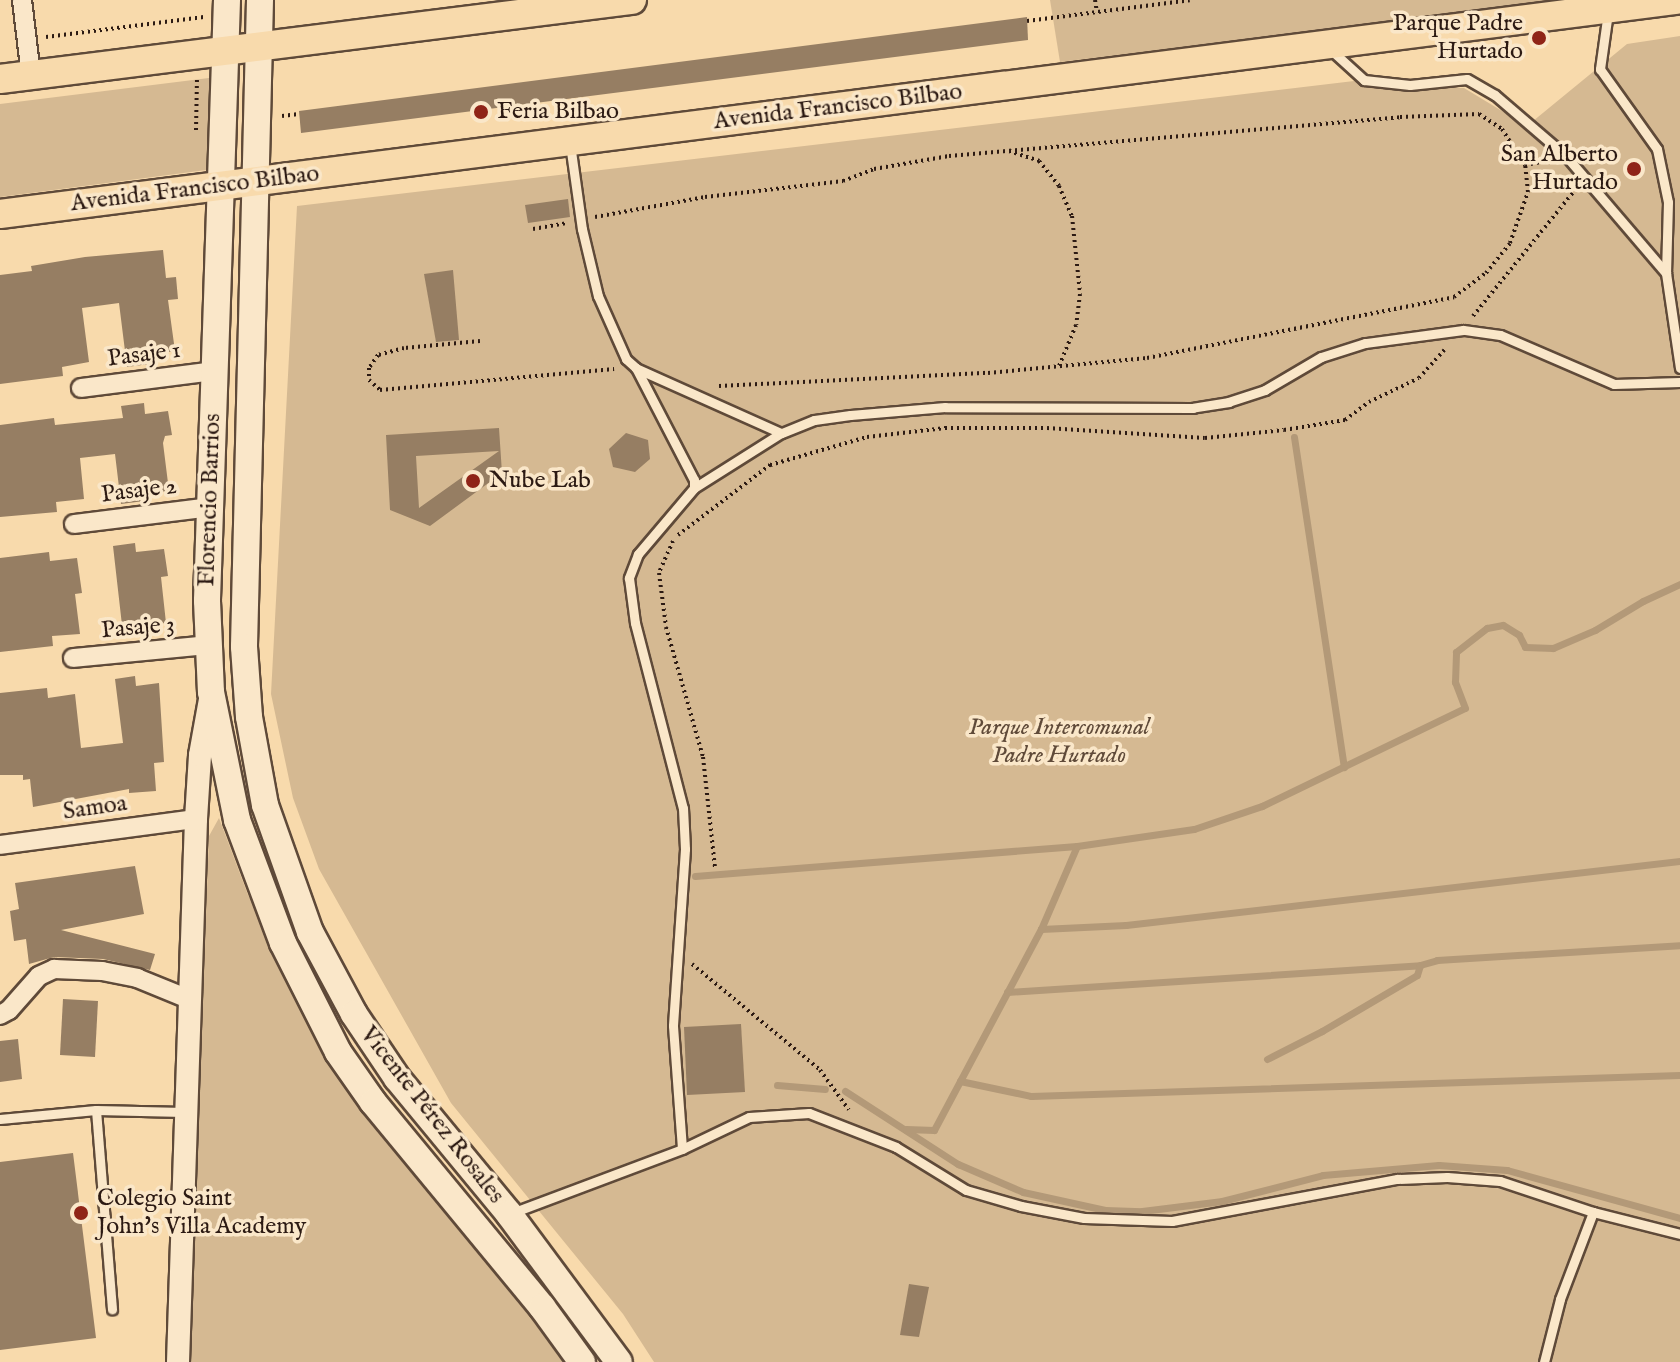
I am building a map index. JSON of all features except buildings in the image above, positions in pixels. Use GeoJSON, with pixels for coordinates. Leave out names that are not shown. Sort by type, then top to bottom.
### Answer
{"type":"FeatureCollection","features":[{"type":"Feature","properties":{"kind":"main road","name":"Florencio Barrios"},"geometry":{"type":"LineString","coordinates":[[211,692],[208,645],[210,507],[228,51],[227,0]]}},
{"type":"Feature","properties":{"kind":"main road","name":"Florencio Barrios"},"geometry":{"type":"LineString","coordinates":[[244,612],[262,46],[260,0]]}},
{"type":"Feature","properties":{"kind":"main road"},"geometry":{"type":"LineString","coordinates":[[0,79],[228,51],[473,10],[632,0]]}},
{"type":"Feature","properties":{"kind":"main road","name":"Avenida Francisco Bilbao"},"geometry":{"type":"LineString","coordinates":[[0,214],[1327,46],[1608,4],[1676,0]]}},
{"type":"Feature","properties":{"kind":"main road","name":"Vicente Pérez Rosales"},"geometry":{"type":"LineString","coordinates":[[244,612],[246,680],[255,761],[277,847],[310,932],[374,1047],[420,1109],[509,1214],[619,1362]]}},
{"type":"Feature","properties":{"kind":"main road","name":"Vicente Pérez Rosales"},"geometry":{"type":"LineString","coordinates":[[211,692],[224,769],[241,832],[272,919],[318,1018],[373,1102],[542,1307],[582,1362]]}},
{"type":"Feature","properties":{"kind":"street"},"geometry":{"type":"LineString","coordinates":[[22,0],[31,75]]}},
{"type":"Feature","properties":{"kind":"street","name":"Pasaje 1"},"geometry":{"type":"LineString","coordinates":[[81,388],[214,371]]}},
{"type":"Feature","properties":{"kind":"street","name":"Pasaje 2"},"geometry":{"type":"LineString","coordinates":[[74,524],[210,507]]}},
{"type":"Feature","properties":{"kind":"street","name":"Pasaje 3"},"geometry":{"type":"LineString","coordinates":[[73,658],[208,645]]}},
{"type":"Feature","properties":{"kind":"street","name":"Florencio Barrios"},"geometry":{"type":"LineString","coordinates":[[178,1362],[196,819],[200,755],[211,692]]}},
{"type":"Feature","properties":{"kind":"street","name":"Samoa"},"geometry":{"type":"LineString","coordinates":[[0,845],[196,819]]}},
{"type":"Feature","properties":{"kind":"street"},"geometry":{"type":"LineString","coordinates":[[0,1015],[9,1010],[39,976],[54,969],[125,975],[168,988],[191,1000]]}},
{"type":"Feature","properties":{"kind":"lane"},"geometry":{"type":"LineString","coordinates":[[1608,4],[1600,69],[1657,149],[1668,202],[1666,273],[1680,368]]}},
{"type":"Feature","properties":{"kind":"lane"},"geometry":{"type":"LineString","coordinates":[[1327,46],[1364,80],[1410,85],[1467,79],[1495,95],[1509,111],[1566,156],[1666,273]]}},
{"type":"Feature","properties":{"kind":"lane"},"geometry":{"type":"LineString","coordinates":[[570,140],[581,220],[598,296],[626,359],[636,368],[677,388],[781,433]]}},
{"type":"Feature","properties":{"kind":"lane"},"geometry":{"type":"LineString","coordinates":[[682,1149],[673,1026],[685,849],[683,808],[635,623],[629,578],[638,554],[694,488],[781,433],[826,418],[945,407],[1193,408],[1229,402],[1265,390],[1321,357],[1365,343],[1463,330],[1500,335],[1614,384],[1680,382]]}},
{"type":"Feature","properties":{"kind":"lane"},"geometry":{"type":"LineString","coordinates":[[636,368],[694,488]]}},
{"type":"Feature","properties":{"kind":"lane"},"geometry":{"type":"LineString","coordinates":[[0,1119],[96,1110],[187,1112]]}},
{"type":"Feature","properties":{"kind":"lane"},"geometry":{"type":"LineString","coordinates":[[96,1110],[112,1309]]}},
{"type":"Feature","properties":{"kind":"lane"},"geometry":{"type":"LineString","coordinates":[[509,1214],[682,1149],[749,1117],[809,1113],[896,1147],[966,1190],[1084,1218],[1172,1221],[1397,1179],[1447,1177],[1500,1181],[1593,1212],[1680,1234]]}},
{"type":"Feature","properties":{"kind":"lane"},"geometry":{"type":"LineString","coordinates":[[1544,1362],[1560,1299],[1593,1212]]}},
{"type":"Feature","properties":{"kind":"path"},"geometry":{"type":"LineString","coordinates":[[1095,0],[1097,12]]}},
{"type":"Feature","properties":{"kind":"path"},"geometry":{"type":"LineString","coordinates":[[1027,21],[1190,0]]}},
{"type":"Feature","properties":{"kind":"path"},"geometry":{"type":"LineString","coordinates":[[27,40],[197,18]]}},
{"type":"Feature","properties":{"kind":"path"},"geometry":{"type":"LineString","coordinates":[[533,229],[705,197],[843,181],[874,169],[1007,150],[1479,114],[1502,129],[1525,165],[1528,192],[1510,243],[1486,273],[1454,297],[1147,358],[677,388]]}},
{"type":"Feature","properties":{"kind":"path"},"geometry":{"type":"LineString","coordinates":[[1007,150],[1039,161],[1059,186],[1072,216],[1080,294],[1076,325],[1059,366]]}},
{"type":"Feature","properties":{"kind":"path"},"geometry":{"type":"LineString","coordinates":[[1525,165],[1566,156]]}},
{"type":"Feature","properties":{"kind":"path"},"geometry":{"type":"LineString","coordinates":[[715,867],[703,757],[666,627],[659,573],[674,537],[770,465],[867,437],[945,428],[1047,428],[1205,438],[1345,420],[1369,402],[1419,378],[1463,330],[1585,178]]}},
{"type":"Feature","properties":{"kind":"path"},"geometry":{"type":"LineString","coordinates":[[480,341],[404,348],[378,355],[369,368],[369,380],[380,390],[636,368]]}},
{"type":"Feature","properties":{"kind":"path"},"geometry":{"type":"LineString","coordinates":[[678,953],[820,1070],[866,1135]]}},
{"type":"Feature","properties":{"kind":"green space"},"geometry":{"type":"Polygon","coordinates":[[[1050,0],[1561,0],[1060,62],[1050,0]]]}},
{"type":"Feature","properties":{"kind":"green space","name":"Parque Intercomunal Padre Hurtado"},"geometry":{"type":"Polygon","coordinates":[[[1680,36],[1680,1362],[654,1362],[623,1314],[451,1103],[319,869],[293,798],[271,694],[297,206],[1354,81],[1373,88],[1464,88],[1527,126],[1627,44],[1680,36]]]}},
{"type":"Feature","properties":{"kind":"green space"},"geometry":{"type":"Polygon","coordinates":[[[217,77],[214,169],[0,197],[0,104],[217,77]]]}},
{"type":"Feature","properties":{"kind":"green space"},"geometry":{"type":"Polygon","coordinates":[[[219,818],[248,895],[384,1138],[556,1348],[563,1362],[189,1362],[209,836],[219,818]]]}},
{"type":"Feature","properties":{"kind":"waterway"},"geometry":{"type":"LineString","coordinates":[[1294,437],[1344,767]]}},
{"type":"Feature","properties":{"kind":"waterway"},"geometry":{"type":"LineString","coordinates":[[695,876],[1077,846],[1194,829],[1262,806],[1465,708],[1455,682],[1456,652],[1487,628],[1503,625],[1519,635],[1525,647],[1553,648],[1595,630],[1643,601],[1680,584]]}},
{"type":"Feature","properties":{"kind":"waterway"},"geometry":{"type":"LineString","coordinates":[[906,1129],[934,1130],[1041,929],[1077,846]]}},
{"type":"Feature","properties":{"kind":"waterway"},"geometry":{"type":"LineString","coordinates":[[1041,929],[1126,925],[1680,861]]}},
{"type":"Feature","properties":{"kind":"waterway"},"geometry":{"type":"LineString","coordinates":[[1267,1059],[1322,1031],[1417,975],[1420,965],[1437,960],[1680,945]]}},
{"type":"Feature","properties":{"kind":"waterway"},"geometry":{"type":"LineString","coordinates":[[1007,992],[1420,965]]}},
{"type":"Feature","properties":{"kind":"waterway"},"geometry":{"type":"LineString","coordinates":[[960,1081],[1031,1096],[1680,1075]]}},
{"type":"Feature","properties":{"kind":"waterway"},"geometry":{"type":"LineString","coordinates":[[777,1085],[825,1089]]}},
{"type":"Feature","properties":{"kind":"waterway"},"geometry":{"type":"LineString","coordinates":[[845,1091],[958,1164],[1023,1192],[1105,1210],[1142,1211],[1222,1201],[1323,1175],[1439,1165],[1507,1170],[1680,1218]]}},
{"type":"Feature","properties":{"kind":"place","name":"Parque Padre Hurtado"},"geometry":{"type":"Point","coordinates":[1539,38]}},
{"type":"Feature","properties":{"kind":"place","name":"Feria Bilbao"},"geometry":{"type":"Point","coordinates":[481,112]}},
{"type":"Feature","properties":{"kind":"place","name":"San Alberto Hurtado"},"geometry":{"type":"Point","coordinates":[1634,169]}},
{"type":"Feature","properties":{"kind":"place","name":"Nube Lab"},"geometry":{"type":"Point","coordinates":[473,481]}},
{"type":"Feature","properties":{"kind":"place","name":"Colegio Saint John's Villa Academy"},"geometry":{"type":"Point","coordinates":[81,1213]}}]}
